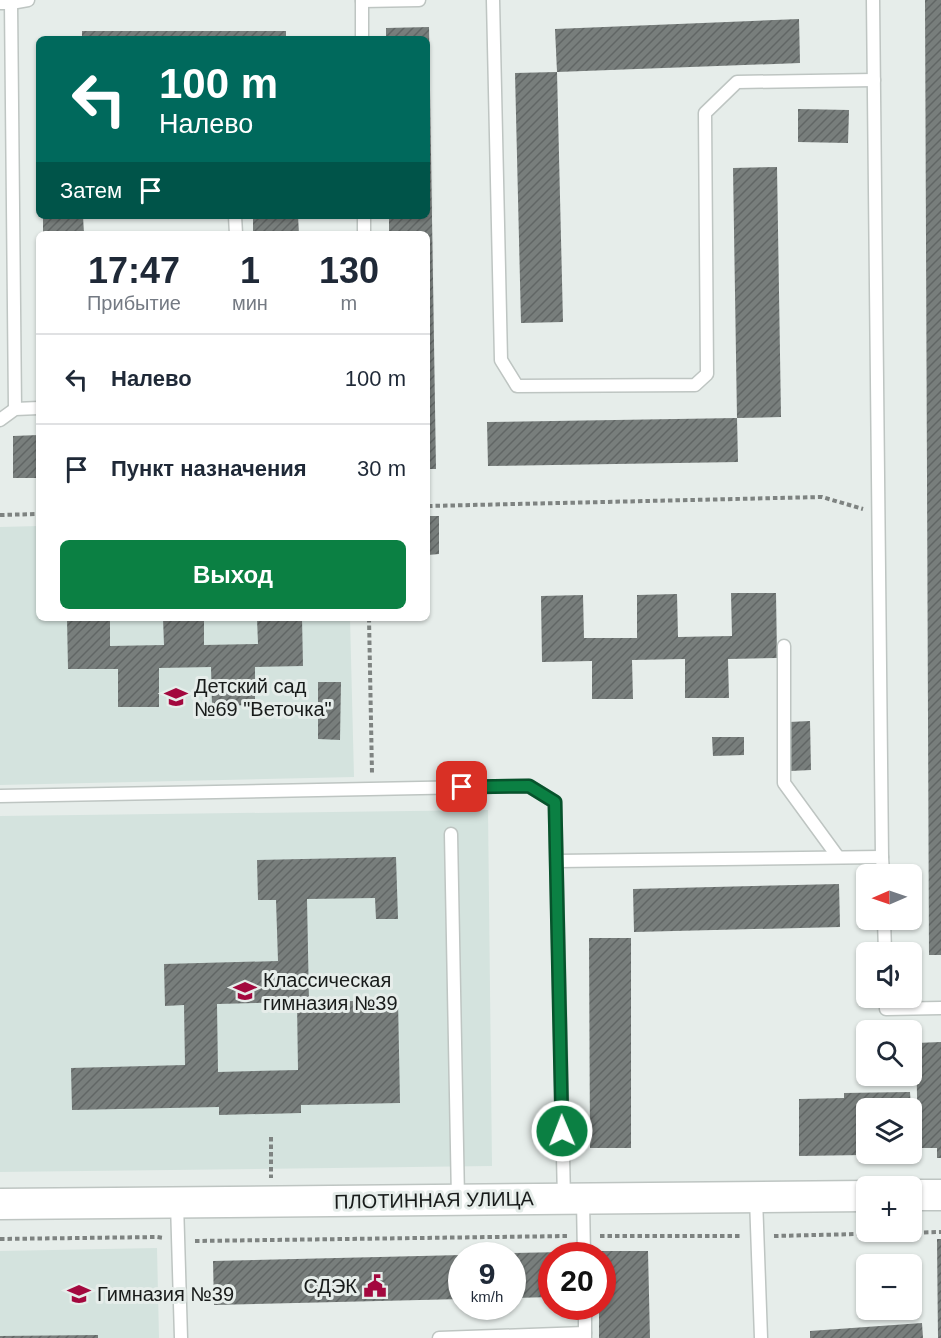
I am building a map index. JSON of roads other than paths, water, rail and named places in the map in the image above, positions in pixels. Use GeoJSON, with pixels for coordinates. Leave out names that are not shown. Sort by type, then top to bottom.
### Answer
{"type":"FeatureCollection","features":[{"type":"Feature","properties":{"kind":"street"},"geometry":{"type":"LineString","coordinates":[[922,1195],[941,1195]]}},
{"type":"Feature","properties":{"kind":"street","name":"ПЛОТИННАЯ УЛИЦА"},"geometry":{"type":"LineString","coordinates":[[0,1204],[856,1196]]}},
{"type":"Feature","properties":{"kind":"lane"},"geometry":{"type":"LineString","coordinates":[[15,409],[5,3],[28,0]]}},
{"type":"Feature","properties":{"kind":"lane"},"geometry":{"type":"LineString","coordinates":[[362,36],[362,1],[419,0]]}},
{"type":"Feature","properties":{"kind":"lane"},"geometry":{"type":"LineString","coordinates":[[493,0],[501,360],[517,386],[695,385],[707,374],[705,112],[737,82],[874,81]]}},
{"type":"Feature","properties":{"kind":"lane"},"geometry":{"type":"LineString","coordinates":[[873,0],[882,864]]}},
{"type":"Feature","properties":{"kind":"lane"},"geometry":{"type":"LineString","coordinates":[[0,420],[15,409],[36,408]]}},
{"type":"Feature","properties":{"kind":"lane"},"geometry":{"type":"LineString","coordinates":[[784,646],[784,783],[838,857]]}},
{"type":"Feature","properties":{"kind":"lane"},"geometry":{"type":"LineString","coordinates":[[0,796],[529,786],[555,802],[573,1199],[584,1242]]}},
{"type":"Feature","properties":{"kind":"lane"},"geometry":{"type":"LineString","coordinates":[[451,834],[458,1200]]}},
{"type":"Feature","properties":{"kind":"lane"},"geometry":{"type":"LineString","coordinates":[[557,861],[882,856]]}},
{"type":"Feature","properties":{"kind":"lane"},"geometry":{"type":"LineString","coordinates":[[886,1008],[941,1008]]}},
{"type":"Feature","properties":{"kind":"lane"},"geometry":{"type":"LineString","coordinates":[[756,1197],[761,1338]]}},
{"type":"Feature","properties":{"kind":"lane"},"geometry":{"type":"LineString","coordinates":[[177,1202],[181,1338]]}},
{"type":"Feature","properties":{"kind":"lane"},"geometry":{"type":"LineString","coordinates":[[439,1338],[585,1335]]}},
{"type":"Feature","properties":{"kind":"place","name":"Детский сад №69 \"Веточка\""},"geometry":{"type":"Point","coordinates":[176,697]}},
{"type":"Feature","properties":{"kind":"place","name":"Классическая гимназия №39"},"geometry":{"type":"Point","coordinates":[245,991]}},
{"type":"Feature","properties":{"kind":"place","name":"СДЭК"},"geometry":{"type":"Point","coordinates":[375,1286]}},
{"type":"Feature","properties":{"kind":"place","name":"Гимназия №39"},"geometry":{"type":"Point","coordinates":[79,1294]}}]}
